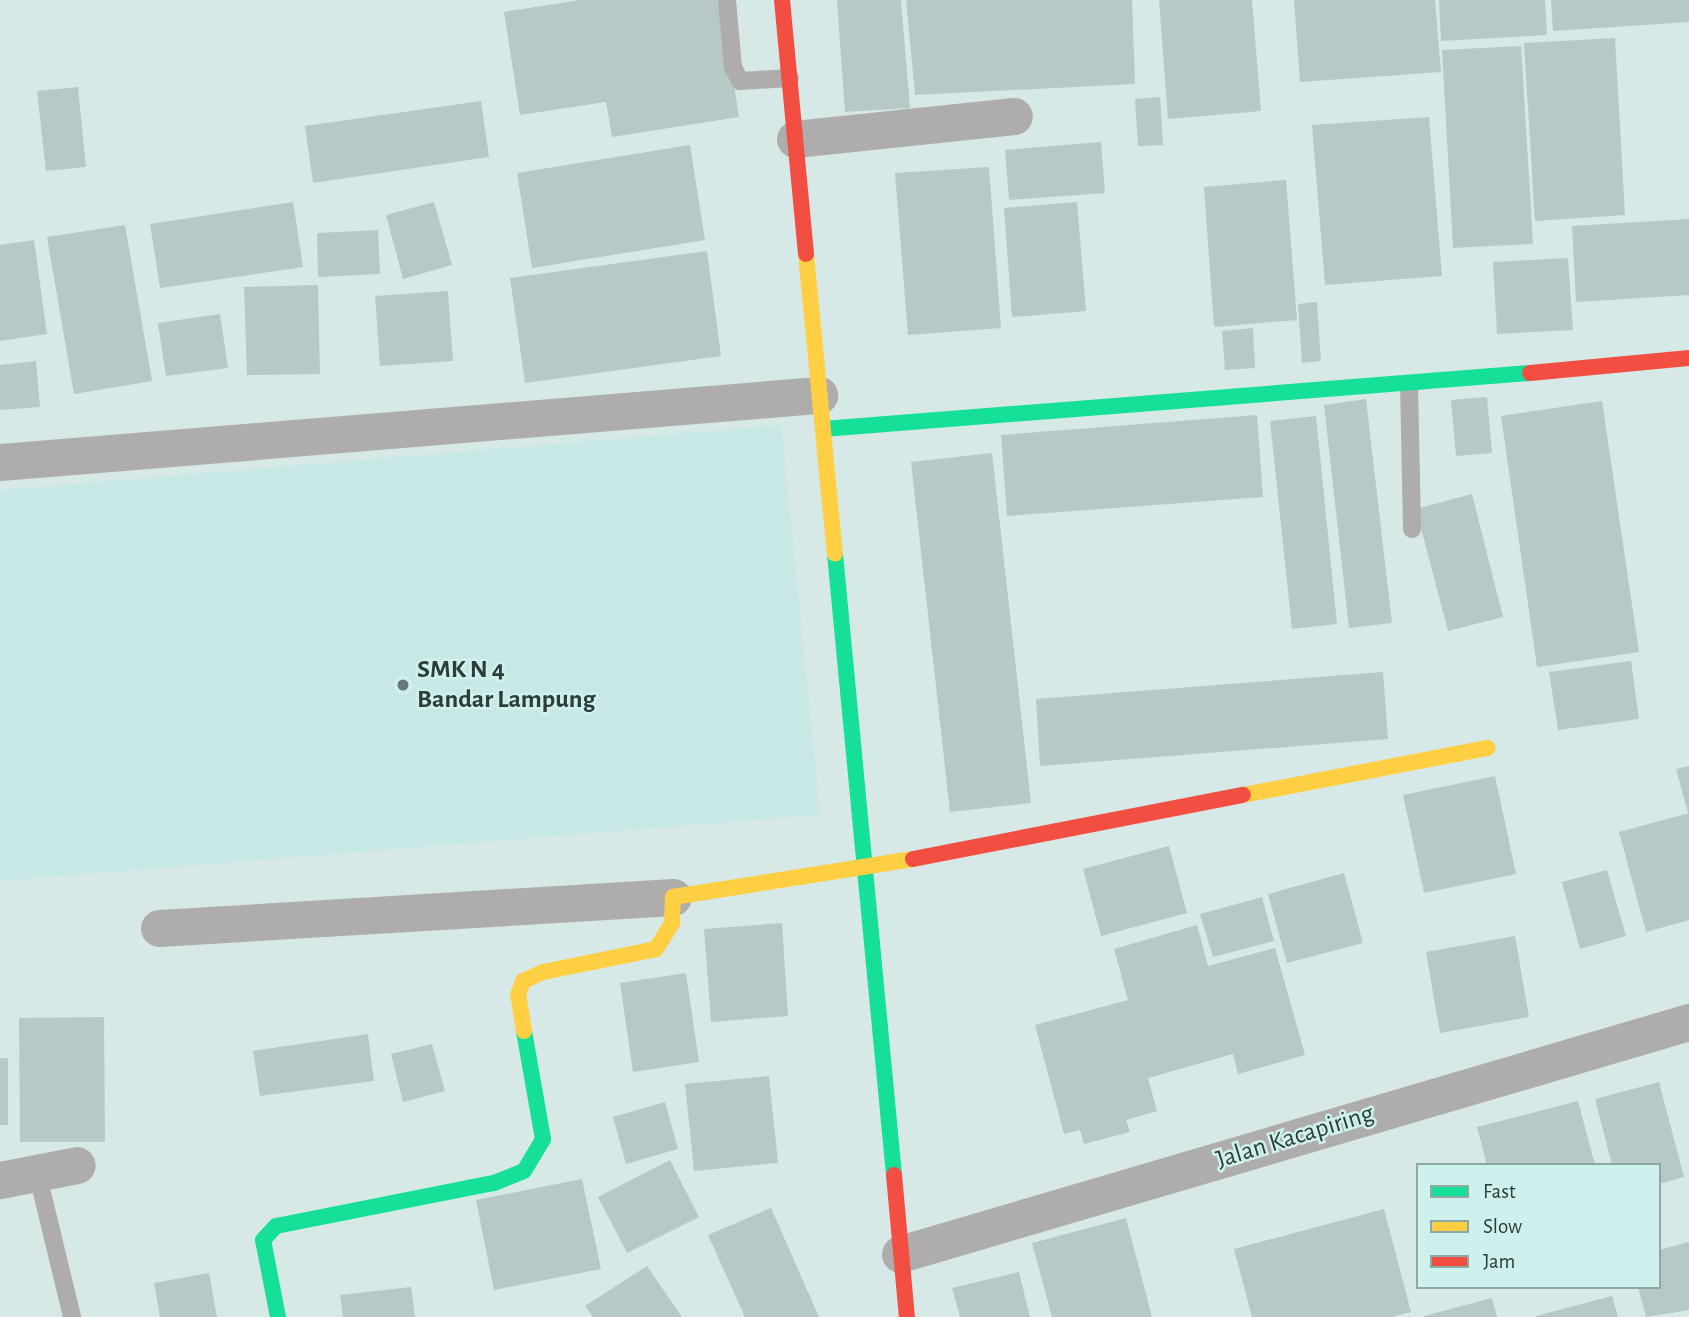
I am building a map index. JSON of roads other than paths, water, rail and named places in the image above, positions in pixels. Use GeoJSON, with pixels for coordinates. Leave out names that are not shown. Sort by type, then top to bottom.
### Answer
{"type":"FeatureCollection","features":[{"type":"Feature","properties":{"kind":"street"},"geometry":{"type":"LineString","coordinates":[[782,0],[907,1317]]}},
{"type":"Feature","properties":{"kind":"street"},"geometry":{"type":"LineString","coordinates":[[795,139],[1014,116]]}},
{"type":"Feature","properties":{"kind":"street"},"geometry":{"type":"LineString","coordinates":[[0,463],[821,412],[1409,384],[1689,358]]}},
{"type":"Feature","properties":{"kind":"street"},"geometry":{"type":"LineString","coordinates":[[159,928],[673,897],[864,868],[1488,748]]}},
{"type":"Feature","properties":{"kind":"street"},"geometry":{"type":"LineString","coordinates":[[278,1317],[263,1240],[276,1226],[494,1183],[524,1171],[543,1139],[518,995],[523,981],[544,972],[656,950],[672,923],[673,897]]}},
{"type":"Feature","properties":{"kind":"street","name":"Jalan Kacapiring"},"geometry":{"type":"LineString","coordinates":[[900,1254],[1689,1022]]}},
{"type":"Feature","properties":{"kind":"street"},"geometry":{"type":"LineString","coordinates":[[0,1180],[76,1164]]}},
{"type":"Feature","properties":{"kind":"lane"},"geometry":{"type":"LineString","coordinates":[[727,0],[733,67],[740,81],[790,78]]}},
{"type":"Feature","properties":{"kind":"lane"},"geometry":{"type":"LineString","coordinates":[[1409,384],[1412,529]]}},
{"type":"Feature","properties":{"kind":"lane"},"geometry":{"type":"LineString","coordinates":[[37,1172],[72,1317]]}},
{"type":"Feature","properties":{"kind":"place","name":"SMK N 4 Bandar Lampung"},"geometry":{"type":"Point","coordinates":[403,685]}}]}
